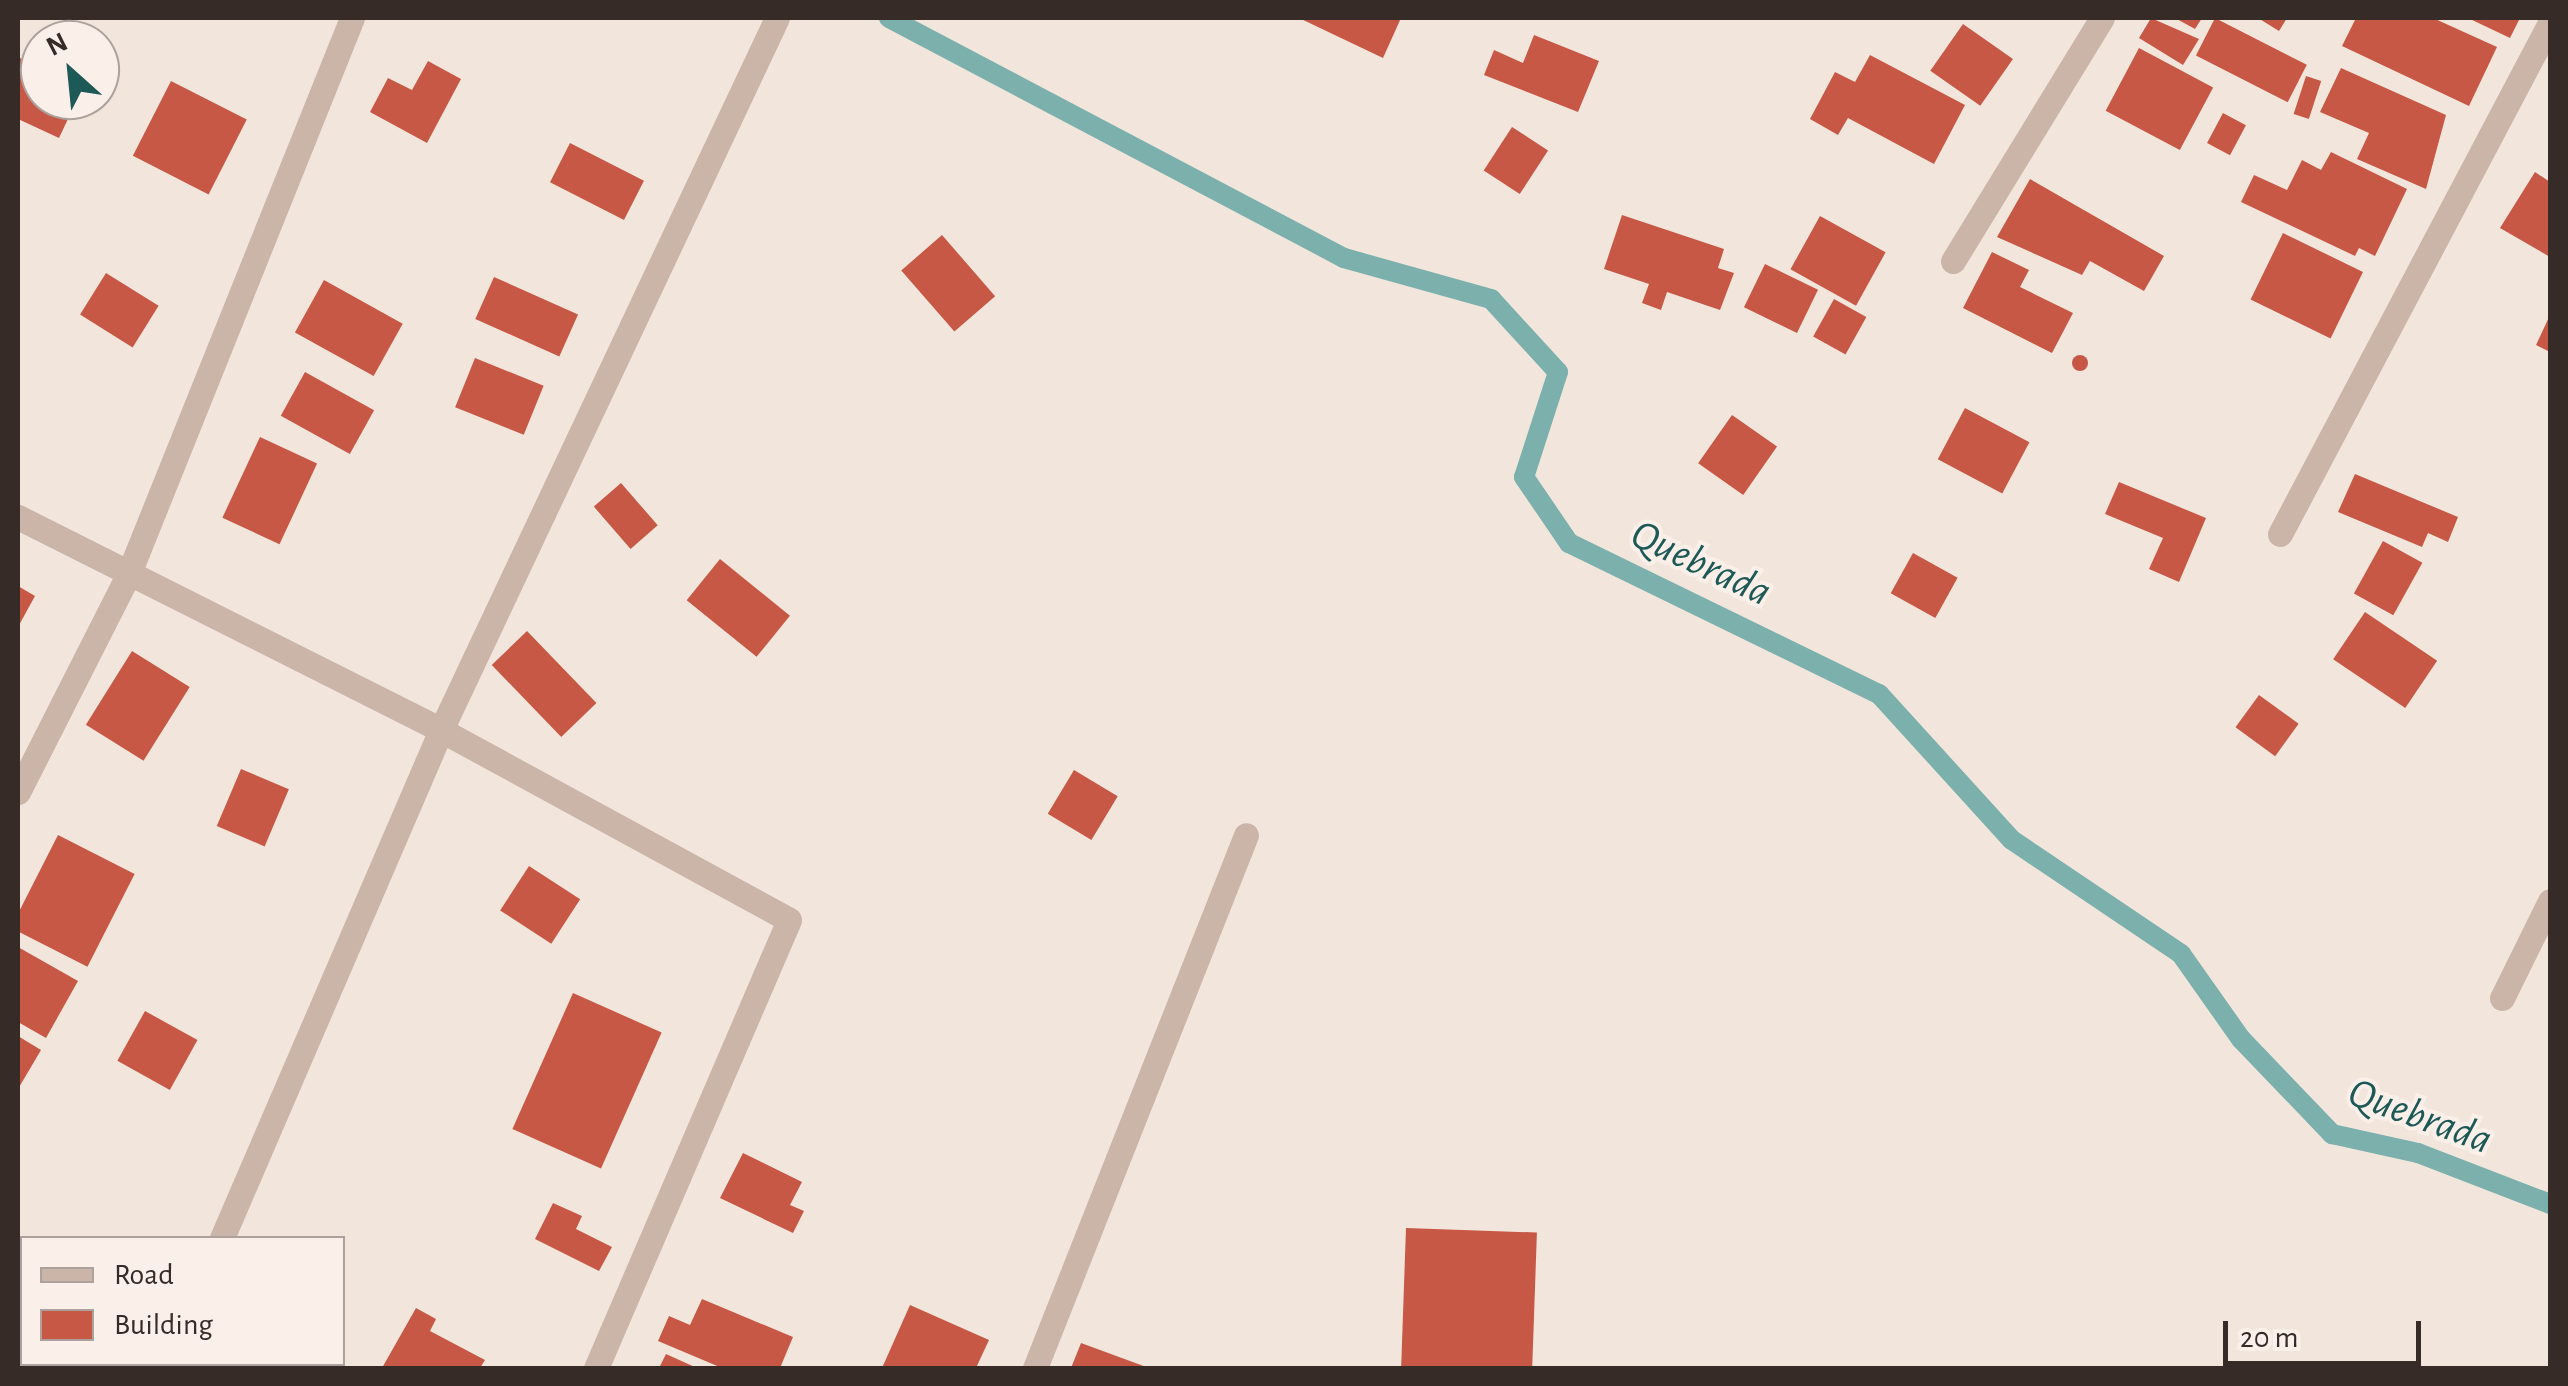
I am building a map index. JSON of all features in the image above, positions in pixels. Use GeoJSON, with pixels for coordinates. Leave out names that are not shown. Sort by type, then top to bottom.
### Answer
{"type":"FeatureCollection","features":[{"type":"Feature","properties":{"kind":"street"},"geometry":{"type":"LineString","coordinates":[[18,792],[129,572],[352,18]]}},
{"type":"Feature","properties":{"kind":"street"},"geometry":{"type":"LineString","coordinates":[[223,1236],[441,730],[777,18]]}},
{"type":"Feature","properties":{"kind":"street"},"geometry":{"type":"LineString","coordinates":[[1953,260],[2102,18]]}},
{"type":"Feature","properties":{"kind":"street"},"geometry":{"type":"LineString","coordinates":[[2280,534],[2550,23]]}},
{"type":"Feature","properties":{"kind":"street"},"geometry":{"type":"LineString","coordinates":[[18,516],[441,730],[789,920],[596,1368]]}},
{"type":"Feature","properties":{"kind":"street"},"geometry":{"type":"LineString","coordinates":[[1035,1368],[1246,835]]}},
{"type":"Feature","properties":{"kind":"street"},"geometry":{"type":"LineString","coordinates":[[2502,998],[2550,900]]}},
{"type":"Feature","properties":{"kind":"building"},"geometry":{"type":"Polygon","coordinates":[[[1299,18],[1401,18],[1383,58],[1299,18]]]}},
{"type":"Feature","properties":{"kind":"building"},"geometry":{"type":"Polygon","coordinates":[[[2151,18],[2199,39],[2183,65],[2139,38],[2151,18]]]}},
{"type":"Feature","properties":{"kind":"building"},"geometry":{"type":"Polygon","coordinates":[[[2175,18],[2202,18],[2195,29],[2175,18]]]}},
{"type":"Feature","properties":{"kind":"building"},"geometry":{"type":"Polygon","coordinates":[[[2215,18],[2307,65],[2288,102],[2196,55],[2215,18]]]}},
{"type":"Feature","properties":{"kind":"building"},"geometry":{"type":"Polygon","coordinates":[[[2258,18],[2287,18],[2279,31],[2258,18]]]}},
{"type":"Feature","properties":{"kind":"building"},"geometry":{"type":"Polygon","coordinates":[[[2356,18],[2433,18],[2497,47],[2469,106],[2342,46],[2356,18]]]}},
{"type":"Feature","properties":{"kind":"building"},"geometry":{"type":"Polygon","coordinates":[[[2468,18],[2520,18],[2510,38],[2468,18]]]}},
{"type":"Feature","properties":{"kind":"building"},"geometry":{"type":"Polygon","coordinates":[[[1963,24],[2013,59],[1980,106],[1930,71],[1963,24]]]}},
{"type":"Feature","properties":{"kind":"building"},"geometry":{"type":"Polygon","coordinates":[[[1534,35],[1599,61],[1578,112],[1484,75],[1494,50],[1523,63],[1534,35]]]}},
{"type":"Feature","properties":{"kind":"building"},"geometry":{"type":"Polygon","coordinates":[[[2139,48],[2213,87],[2180,150],[2106,111],[2139,48]]]}},
{"type":"Feature","properties":{"kind":"building"},"geometry":{"type":"Polygon","coordinates":[[[1870,55],[1965,105],[1934,164],[1848,118],[1838,135],[1810,119],[1835,72],[1855,82],[1870,55]]]}},
{"type":"Feature","properties":{"kind":"building"},"geometry":{"type":"Polygon","coordinates":[[[18,57],[20,120],[18,119],[18,57]]]}},
{"type":"Feature","properties":{"kind":"building"},"geometry":{"type":"Polygon","coordinates":[[[428,61],[461,79],[427,143],[370,112],[388,78],[412,90],[428,61]]]}},
{"type":"Feature","properties":{"kind":"building"},"geometry":{"type":"Polygon","coordinates":[[[2341,68],[2446,115],[2426,189],[2357,159],[2369,133],[2320,112],[2341,68]]]}},
{"type":"Feature","properties":{"kind":"building"},"geometry":{"type":"Polygon","coordinates":[[[2306,76],[2321,81],[2309,119],[2294,114],[2306,76]]]}},
{"type":"Feature","properties":{"kind":"building"},"geometry":{"type":"Polygon","coordinates":[[[171,81],[247,120],[209,194],[133,156],[171,81]]]}},
{"type":"Feature","properties":{"kind":"building"},"geometry":{"type":"Polygon","coordinates":[[[2223,113],[2246,125],[2230,155],[2207,143],[2223,113]]]}},
{"type":"Feature","properties":{"kind":"building"},"geometry":{"type":"Polygon","coordinates":[[[20,120],[68,120],[59,138],[20,120]]]}},
{"type":"Feature","properties":{"kind":"building"},"geometry":{"type":"Polygon","coordinates":[[[1512,127],[1548,150],[1520,194],[1484,171],[1512,127]]]}},
{"type":"Feature","properties":{"kind":"building"},"geometry":{"type":"Polygon","coordinates":[[[570,143],[644,181],[624,220],[550,182],[570,143]]]}},
{"type":"Feature","properties":{"kind":"building"},"geometry":{"type":"Polygon","coordinates":[[[2331,152],[2407,189],[2375,256],[2359,248],[2355,256],[2241,202],[2254,175],[2287,190],[2302,160],[2321,170],[2331,152]]]}},
{"type":"Feature","properties":{"kind":"building"},"geometry":{"type":"Polygon","coordinates":[[[2535,172],[2550,182],[2550,257],[2500,228],[2535,172]]]}},
{"type":"Feature","properties":{"kind":"building"},"geometry":{"type":"Polygon","coordinates":[[[2030,179],[2164,256],[2144,291],[2090,261],[2082,275],[1997,237],[2030,179]]]}},
{"type":"Feature","properties":{"kind":"building"},"geometry":{"type":"Polygon","coordinates":[[[1622,215],[1724,249],[1718,268],[1734,273],[1720,310],[1667,292],[1661,310],[1642,303],[1649,284],[1604,269],[1622,215]]]}},
{"type":"Feature","properties":{"kind":"building"},"geometry":{"type":"Polygon","coordinates":[[[1820,216],[1886,252],[1856,306],[1790,269],[1820,216]]]}},
{"type":"Feature","properties":{"kind":"building"},"geometry":{"type":"Polygon","coordinates":[[[2283,233],[2363,272],[2331,339],[2251,300],[2283,233]]]}},
{"type":"Feature","properties":{"kind":"building"},"geometry":{"type":"Polygon","coordinates":[[[942,235],[995,296],[954,332],[901,270],[942,235]]]}},
{"type":"Feature","properties":{"kind":"building"},"geometry":{"type":"Polygon","coordinates":[[[1992,252],[2029,270],[2020,287],[2073,313],[2052,353],[1963,308],[1992,252]]]}},
{"type":"Feature","properties":{"kind":"building"},"geometry":{"type":"Polygon","coordinates":[[[1765,264],[1818,290],[1797,333],[1744,307],[1765,264]]]}},
{"type":"Feature","properties":{"kind":"building"},"geometry":{"type":"Polygon","coordinates":[[[106,273],[159,306],[133,347],[80,315],[106,273]]]}},
{"type":"Feature","properties":{"kind":"building"},"geometry":{"type":"Polygon","coordinates":[[[494,277],[578,314],[559,356],[475,319],[494,277]]]}},
{"type":"Feature","properties":{"kind":"building"},"geometry":{"type":"Polygon","coordinates":[[[324,280],[403,324],[374,376],[295,332],[324,280]]]}},
{"type":"Feature","properties":{"kind":"building"},"geometry":{"type":"Polygon","coordinates":[[[1834,299],[1866,317],[1846,355],[1813,337],[1834,299]]]}},
{"type":"Feature","properties":{"kind":"building"},"geometry":{"type":"Polygon","coordinates":[[[2550,315],[2550,352],[2536,345],[2550,315]]]}},
{"type":"Feature","properties":{"kind":"building"},"geometry":{"type":"Polygon","coordinates":[[[2080,355],[2088,363],[2080,371],[2072,363],[2080,355]]]}},
{"type":"Feature","properties":{"kind":"building"},"geometry":{"type":"Polygon","coordinates":[[[475,358],[544,386],[524,435],[455,407],[475,358]]]}},
{"type":"Feature","properties":{"kind":"building"},"geometry":{"type":"Polygon","coordinates":[[[305,372],[374,410],[350,454],[281,416],[305,372]]]}},
{"type":"Feature","properties":{"kind":"building"},"geometry":{"type":"Polygon","coordinates":[[[1965,408],[2029,442],[2002,493],[1938,459],[1965,408]]]}},
{"type":"Feature","properties":{"kind":"building"},"geometry":{"type":"Polygon","coordinates":[[[1732,415],[1777,447],[1743,495],[1698,463],[1732,415]]]}},
{"type":"Feature","properties":{"kind":"building"},"geometry":{"type":"Polygon","coordinates":[[[260,437],[317,464],[279,544],[222,518],[260,437]]]}},
{"type":"Feature","properties":{"kind":"building"},"geometry":{"type":"Polygon","coordinates":[[[2355,474],[2458,517],[2448,542],[2428,533],[2422,547],[2338,512],[2355,474]]]}},
{"type":"Feature","properties":{"kind":"building"},"geometry":{"type":"Polygon","coordinates":[[[2119,482],[2206,518],[2179,582],[2149,569],[2163,538],[2105,514],[2119,482]]]}},
{"type":"Feature","properties":{"kind":"building"},"geometry":{"type":"Polygon","coordinates":[[[621,483],[658,525],[631,549],[594,507],[621,483]]]}},
{"type":"Feature","properties":{"kind":"building"},"geometry":{"type":"Polygon","coordinates":[[[2383,541],[2422,563],[2393,615],[2354,593],[2383,541]]]}},
{"type":"Feature","properties":{"kind":"building"},"geometry":{"type":"Polygon","coordinates":[[[1913,553],[1958,578],[1935,618],[1891,593],[1913,553]]]}},
{"type":"Feature","properties":{"kind":"building"},"geometry":{"type":"Polygon","coordinates":[[[720,559],[790,616],[757,657],[687,600],[720,559]]]}},
{"type":"Feature","properties":{"kind":"building"},"geometry":{"type":"Polygon","coordinates":[[[18,586],[35,596],[18,627],[18,586]]]}},
{"type":"Feature","properties":{"kind":"building"},"geometry":{"type":"Polygon","coordinates":[[[2365,612],[2437,661],[2405,708],[2333,659],[2365,612]]]}},
{"type":"Feature","properties":{"kind":"building"},"geometry":{"type":"Polygon","coordinates":[[[527,631],[596,703],[561,737],[492,665],[527,631]]]}},
{"type":"Feature","properties":{"kind":"building"},"geometry":{"type":"Polygon","coordinates":[[[132,651],[190,687],[144,761],[86,725],[132,651]]]}},
{"type":"Feature","properties":{"kind":"building"},"geometry":{"type":"Polygon","coordinates":[[[2259,695],[2299,724],[2275,756],[2235,727],[2259,695]]]}},
{"type":"Feature","properties":{"kind":"building"},"geometry":{"type":"Polygon","coordinates":[[[241,769],[289,789],[265,846],[217,826],[241,769]]]}},
{"type":"Feature","properties":{"kind":"building"},"geometry":{"type":"Polygon","coordinates":[[[1074,770],[1118,796],[1091,840],[1048,814],[1074,770]]]}},
{"type":"Feature","properties":{"kind":"building"},"geometry":{"type":"Polygon","coordinates":[[[58,835],[135,874],[87,967],[18,931],[18,914],[58,835]]]}},
{"type":"Feature","properties":{"kind":"building"},"geometry":{"type":"Polygon","coordinates":[[[529,866],[580,899],[551,944],[500,910],[529,866]]]}},
{"type":"Feature","properties":{"kind":"building"},"geometry":{"type":"Polygon","coordinates":[[[18,947],[78,981],[46,1038],[18,1022],[18,947]]]}},
{"type":"Feature","properties":{"kind":"building"},"geometry":{"type":"Polygon","coordinates":[[[573,993],[662,1032],[601,1169],[512,1129],[573,993]]]}},
{"type":"Feature","properties":{"kind":"building"},"geometry":{"type":"Polygon","coordinates":[[[145,1011],[197,1040],[170,1090],[117,1061],[145,1011]]]}},
{"type":"Feature","properties":{"kind":"building"},"geometry":{"type":"Polygon","coordinates":[[[18,1036],[41,1050],[18,1089],[18,1036]]]}},
{"type":"Feature","properties":{"kind":"building"},"geometry":{"type":"Polygon","coordinates":[[[743,1153],[802,1182],[790,1205],[804,1211],[793,1233],[720,1198],[743,1153]]]}},
{"type":"Feature","properties":{"kind":"building"},"geometry":{"type":"Polygon","coordinates":[[[553,1203],[582,1216],[576,1229],[612,1247],[599,1271],[535,1239],[553,1203]]]}},
{"type":"Feature","properties":{"kind":"building"},"geometry":{"type":"Polygon","coordinates":[[[1406,1228],[1537,1233],[1532,1368],[1401,1368],[1406,1228]]]}},
{"type":"Feature","properties":{"kind":"building"},"geometry":{"type":"Polygon","coordinates":[[[702,1299],[793,1337],[780,1368],[722,1368],[658,1341],[669,1316],[690,1325],[702,1299]]]}},
{"type":"Feature","properties":{"kind":"building"},"geometry":{"type":"Polygon","coordinates":[[[910,1305],[989,1340],[976,1368],[882,1368],[910,1305]]]}},
{"type":"Feature","properties":{"kind":"building"},"geometry":{"type":"Polygon","coordinates":[[[18,1308],[20,1366],[109,1368],[18,1368],[18,1308]]]}},
{"type":"Feature","properties":{"kind":"building"},"geometry":{"type":"Polygon","coordinates":[[[416,1308],[436,1319],[430,1331],[485,1360],[480,1368],[382,1368],[416,1308]]]}},
{"type":"Feature","properties":{"kind":"building"},"geometry":{"type":"Polygon","coordinates":[[[1081,1343],[1149,1368],[1071,1368],[1081,1343]]]}},
{"type":"Feature","properties":{"kind":"building"},"geometry":{"type":"Polygon","coordinates":[[[666,1354],[697,1368],[659,1368],[666,1354]]]}},
{"type":"Feature","properties":{"kind":"building"},"geometry":{"type":"Polygon","coordinates":[[[290,1366],[294,1368],[257,1368],[290,1366]]]}},
{"type":"Feature","properties":{"kind":"waterway","name":"Quebrada"},"geometry":{"type":"LineString","coordinates":[[889,18],[1344,258],[1491,299],[1558,372],[1524,477],[1569,543],[1879,694],[2012,840],[2181,954],[2241,1039],[2332,1134],[2418,1153],[2550,1204]]}}]}
